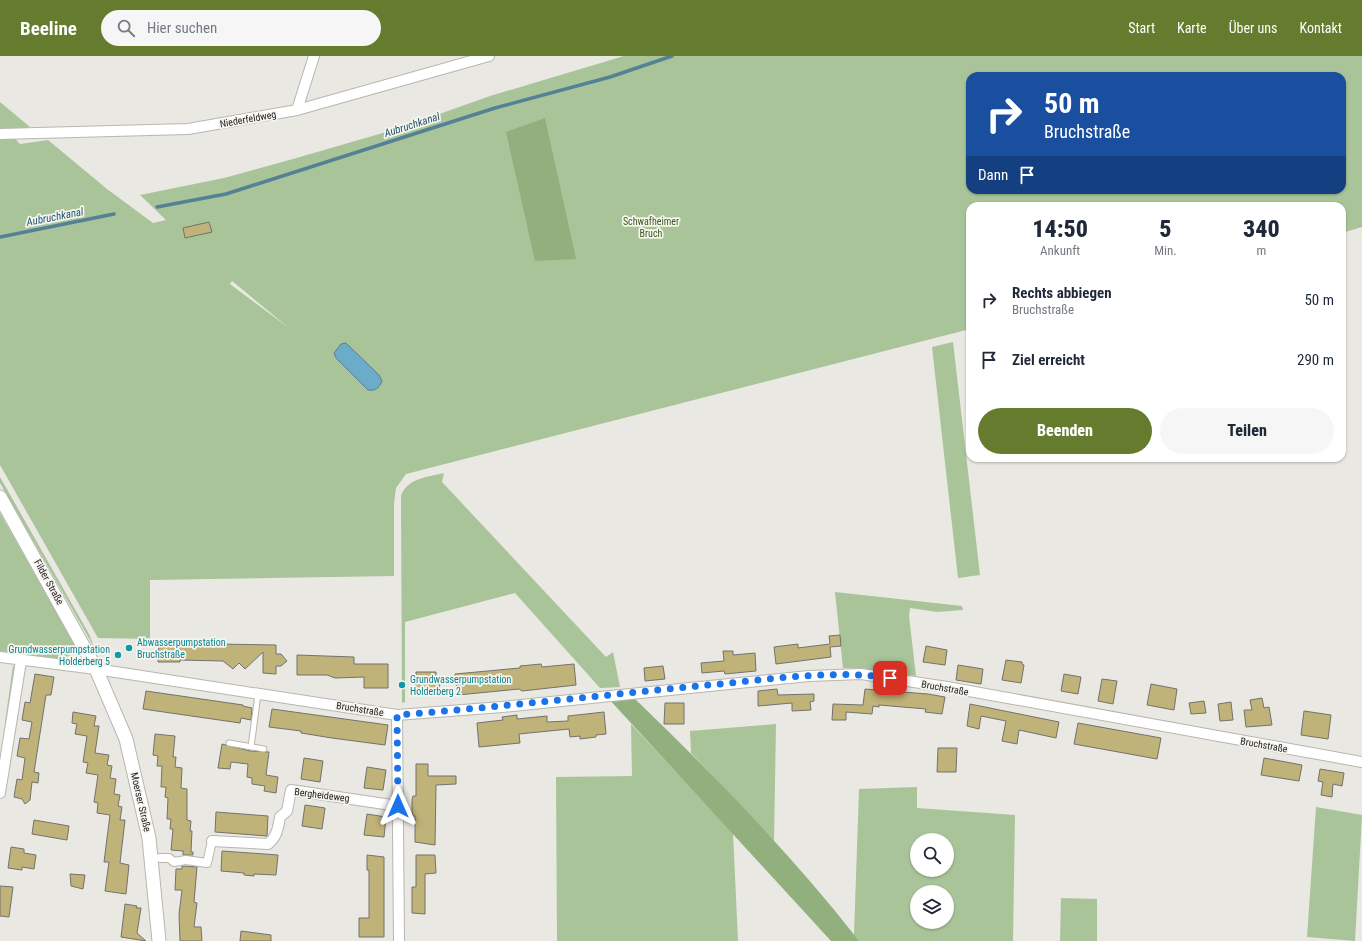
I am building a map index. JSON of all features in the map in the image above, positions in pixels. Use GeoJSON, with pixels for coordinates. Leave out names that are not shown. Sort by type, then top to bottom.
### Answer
{"type":"FeatureCollection","features":[{"type":"Feature","properties":{"kind":"street"},"geometry":{"type":"LineString","coordinates":[[297,110],[314,56]]}},
{"type":"Feature","properties":{"kind":"street","name":"Niederfeldweg"},"geometry":{"type":"LineString","coordinates":[[0,134],[188,129],[297,110],[488,56]]}},
{"type":"Feature","properties":{"kind":"street","name":"Filder Straße"},"geometry":{"type":"LineString","coordinates":[[0,497],[96,669]]}},
{"type":"Feature","properties":{"kind":"street","name":"Bruchstraße"},"geometry":{"type":"LineString","coordinates":[[0,657],[96,669],[397,715],[502,707],[809,676],[861,674],[1362,762]]}},
{"type":"Feature","properties":{"kind":"street"},"geometry":{"type":"LineString","coordinates":[[0,793],[21,660]]}},
{"type":"Feature","properties":{"kind":"street","name":"Moerser Straße"},"geometry":{"type":"LineString","coordinates":[[96,669],[126,740],[149,838],[159,941]]}},
{"type":"Feature","properties":{"kind":"street"},"geometry":{"type":"LineString","coordinates":[[397,715],[399,941]]}},
{"type":"Feature","properties":{"kind":"street","name":"Bergheideweg"},"geometry":{"type":"LineString","coordinates":[[160,858],[169,858],[174,862],[186,860],[207,863],[212,841],[268,844],[274,840],[280,817],[287,811],[291,790],[398,806]]}},
{"type":"Feature","properties":{"kind":"lane"},"geometry":{"type":"LineString","coordinates":[[251,747],[258,694]]}},
{"type":"Feature","properties":{"kind":"lane"},"geometry":{"type":"LineString","coordinates":[[229,743],[264,749]]}},
{"type":"Feature","properties":{"kind":"green space","name":"Schwafheimer Bruch"},"geometry":{"type":"Polygon","coordinates":[[[624,56],[1362,56],[1362,227],[1346,232],[1346,202],[966,202],[966,330],[406,474],[396,488],[394,503],[394,576],[150,580],[150,639],[98,638],[0,465],[0,102],[30,127],[9,132],[20,144],[48,140],[107,189],[153,223],[166,220],[140,195],[224,178],[400,128],[490,96],[624,56]],[[232,281],[230,284],[289,328],[232,281]]]}},
{"type":"Feature","properties":{"kind":"green space"},"geometry":{"type":"Polygon","coordinates":[[[545,118],[576,259],[535,261],[506,132],[545,118]]]}},
{"type":"Feature","properties":{"kind":"green space"},"geometry":{"type":"Polygon","coordinates":[[[953,342],[980,575],[958,578],[932,347],[953,342]]]}},
{"type":"Feature","properties":{"kind":"green space"},"geometry":{"type":"Polygon","coordinates":[[[444,473],[442,482],[606,657],[613,652],[620,687],[600,688],[515,593],[405,622],[405,702],[402,703],[401,496],[408,485],[413,482],[425,477],[444,473]]]}},
{"type":"Feature","properties":{"kind":"green space"},"geometry":{"type":"Polygon","coordinates":[[[0,477],[89,634],[95,649],[0,483],[0,477]]]}},
{"type":"Feature","properties":{"kind":"green space"},"geometry":{"type":"Polygon","coordinates":[[[0,513],[75,645],[71,655],[57,660],[0,653],[0,513]]]}},
{"type":"Feature","properties":{"kind":"green space"},"geometry":{"type":"Polygon","coordinates":[[[835,592],[962,606],[963,610],[937,612],[910,608],[909,616],[916,676],[858,668],[843,668],[835,592]]]}},
{"type":"Feature","properties":{"kind":"green space"},"geometry":{"type":"Polygon","coordinates":[[[13,665],[14,668],[5,723],[13,665]]]}},
{"type":"Feature","properties":{"kind":"green space"},"geometry":{"type":"Polygon","coordinates":[[[633,697],[722,785],[779,846],[859,941],[831,941],[608,698],[633,697]]]}},
{"type":"Feature","properties":{"kind":"green space"},"geometry":{"type":"Polygon","coordinates":[[[631,724],[733,833],[738,941],[557,941],[556,777],[632,776],[631,724]]]}},
{"type":"Feature","properties":{"kind":"green space"},"geometry":{"type":"Polygon","coordinates":[[[776,724],[774,841],[691,753],[690,731],[776,724]]]}},
{"type":"Feature","properties":{"kind":"green space"},"geometry":{"type":"Polygon","coordinates":[[[917,787],[917,808],[1015,815],[1013,941],[859,941],[854,935],[859,789],[917,787]]]}},
{"type":"Feature","properties":{"kind":"green space"},"geometry":{"type":"Polygon","coordinates":[[[1316,807],[1362,815],[1355,941],[1307,937],[1316,807]]]}},
{"type":"Feature","properties":{"kind":"green space"},"geometry":{"type":"Polygon","coordinates":[[[1061,898],[1097,899],[1097,941],[1060,941],[1061,898]]]}},
{"type":"Feature","properties":{"kind":"water"},"geometry":{"type":"Polygon","coordinates":[[[346,343],[379,375],[382,381],[380,386],[373,390],[368,390],[336,358],[334,353],[341,344],[346,343]]]}},
{"type":"Feature","properties":{"kind":"building"},"geometry":{"type":"Polygon","coordinates":[[[209,222],[212,232],[185,238],[183,228],[209,222]]]}},
{"type":"Feature","properties":{"kind":"building"},"geometry":{"type":"Polygon","coordinates":[[[840,635],[841,646],[830,647],[831,657],[776,664],[774,647],[798,644],[798,648],[830,644],[829,636],[840,635]]]}},
{"type":"Feature","properties":{"kind":"building"},"geometry":{"type":"Polygon","coordinates":[[[159,640],[216,642],[216,644],[276,645],[276,654],[281,654],[287,661],[281,666],[276,666],[276,674],[263,673],[263,652],[245,669],[239,663],[233,669],[223,661],[180,660],[180,662],[158,662],[159,640]]]}},
{"type":"Feature","properties":{"kind":"building"},"geometry":{"type":"Polygon","coordinates":[[[926,646],[947,650],[945,665],[923,662],[926,646]]]}},
{"type":"Feature","properties":{"kind":"building"},"geometry":{"type":"Polygon","coordinates":[[[723,651],[733,651],[733,655],[755,653],[756,671],[725,674],[724,671],[702,673],[701,663],[724,661],[723,651]]]}},
{"type":"Feature","properties":{"kind":"building"},"geometry":{"type":"Polygon","coordinates":[[[297,655],[354,657],[354,664],[388,664],[388,688],[364,688],[364,677],[335,678],[327,675],[297,675],[297,655]]]}},
{"type":"Feature","properties":{"kind":"building"},"geometry":{"type":"Polygon","coordinates":[[[1006,660],[1022,662],[1024,665],[1021,683],[1002,680],[1006,660]]]}},
{"type":"Feature","properties":{"kind":"building"},"geometry":{"type":"Polygon","coordinates":[[[541,664],[542,667],[574,664],[576,685],[522,691],[519,689],[458,695],[455,674],[520,668],[520,666],[541,664]]]}},
{"type":"Feature","properties":{"kind":"building"},"geometry":{"type":"Polygon","coordinates":[[[958,665],[983,669],[981,684],[956,680],[958,665]]]}},
{"type":"Feature","properties":{"kind":"building"},"geometry":{"type":"Polygon","coordinates":[[[663,666],[665,679],[645,681],[644,668],[663,666]]]}},
{"type":"Feature","properties":{"kind":"building"},"geometry":{"type":"Polygon","coordinates":[[[416,672],[436,672],[436,680],[440,680],[439,693],[416,693],[416,672]]]}},
{"type":"Feature","properties":{"kind":"building"},"geometry":{"type":"Polygon","coordinates":[[[35,674],[54,677],[51,695],[46,695],[34,772],[39,773],[38,783],[32,782],[30,800],[25,804],[22,799],[14,797],[17,779],[22,780],[25,758],[17,756],[20,738],[29,739],[32,722],[22,720],[25,702],[30,703],[35,674]]]}},
{"type":"Feature","properties":{"kind":"building"},"geometry":{"type":"Polygon","coordinates":[[[1064,674],[1081,677],[1078,694],[1061,691],[1064,674]]]}},
{"type":"Feature","properties":{"kind":"building"},"geometry":{"type":"Polygon","coordinates":[[[1102,679],[1117,681],[1113,704],[1098,701],[1102,679]]]}},
{"type":"Feature","properties":{"kind":"building"},"geometry":{"type":"Polygon","coordinates":[[[1151,684],[1177,689],[1174,710],[1147,705],[1151,684]]]}},
{"type":"Feature","properties":{"kind":"building"},"geometry":{"type":"Polygon","coordinates":[[[777,689],[778,695],[814,694],[814,701],[810,702],[811,710],[792,711],[792,703],[758,706],[758,691],[777,689]]]}},
{"type":"Feature","properties":{"kind":"building"},"geometry":{"type":"Polygon","coordinates":[[[865,689],[928,694],[945,697],[942,714],[925,712],[926,709],[879,705],[879,707],[873,706],[872,714],[846,712],[846,720],[832,720],[833,704],[863,705],[865,689]]]}},
{"type":"Feature","properties":{"kind":"building"},"geometry":{"type":"Polygon","coordinates":[[[146,691],[243,705],[252,708],[251,720],[241,718],[240,723],[143,709],[146,691]]]}},
{"type":"Feature","properties":{"kind":"building"},"geometry":{"type":"Polygon","coordinates":[[[1262,698],[1264,708],[1269,707],[1272,725],[1246,727],[1244,710],[1252,710],[1250,700],[1262,698]]]}},
{"type":"Feature","properties":{"kind":"building"},"geometry":{"type":"Polygon","coordinates":[[[1204,701],[1206,713],[1191,714],[1189,703],[1204,701]]]}},
{"type":"Feature","properties":{"kind":"building"},"geometry":{"type":"Polygon","coordinates":[[[1231,702],[1233,720],[1220,721],[1218,704],[1231,702]]]}},
{"type":"Feature","properties":{"kind":"building"},"geometry":{"type":"Polygon","coordinates":[[[665,703],[684,703],[684,724],[664,724],[665,703]]]}},
{"type":"Feature","properties":{"kind":"building"},"geometry":{"type":"Polygon","coordinates":[[[970,704],[1059,722],[1056,738],[1019,730],[1017,744],[1002,741],[1006,721],[981,716],[979,729],[967,726],[970,704]]]}},
{"type":"Feature","properties":{"kind":"building"},"geometry":{"type":"Polygon","coordinates":[[[272,709],[388,725],[385,745],[332,738],[301,733],[301,731],[269,727],[272,709]]]}},
{"type":"Feature","properties":{"kind":"building"},"geometry":{"type":"Polygon","coordinates":[[[1304,711],[1331,715],[1328,739],[1301,735],[1304,711]]]}},
{"type":"Feature","properties":{"kind":"building"},"geometry":{"type":"Polygon","coordinates":[[[73,712],[96,716],[94,726],[99,726],[95,753],[109,755],[107,765],[112,766],[110,778],[116,779],[114,794],[120,795],[118,806],[122,807],[120,820],[125,820],[120,863],[129,865],[126,894],[105,891],[109,862],[104,862],[110,815],[97,813],[98,803],[94,802],[98,775],[86,773],[88,763],[83,762],[87,736],[75,734],[77,724],[72,723],[73,712]]]}},
{"type":"Feature","properties":{"kind":"building"},"geometry":{"type":"Polygon","coordinates":[[[604,712],[606,734],[596,735],[596,737],[580,739],[580,736],[570,737],[569,729],[519,734],[520,743],[479,747],[477,723],[503,720],[502,717],[517,715],[517,719],[547,716],[547,722],[568,721],[568,716],[604,712]]]}},
{"type":"Feature","properties":{"kind":"building"},"geometry":{"type":"Polygon","coordinates":[[[1078,723],[1161,738],[1157,759],[1074,744],[1078,723]]]}},
{"type":"Feature","properties":{"kind":"building"},"geometry":{"type":"Polygon","coordinates":[[[155,734],[175,736],[173,757],[176,757],[175,767],[182,768],[181,788],[187,789],[187,820],[191,821],[191,852],[193,852],[193,855],[183,855],[183,851],[171,850],[173,829],[170,829],[171,819],[167,819],[168,798],[165,797],[166,787],[161,787],[162,766],[157,766],[158,756],[153,755],[155,734]]]}},
{"type":"Feature","properties":{"kind":"building"},"geometry":{"type":"Polygon","coordinates":[[[222,744],[250,751],[269,752],[266,775],[278,777],[276,793],[264,791],[265,786],[252,784],[252,778],[247,777],[248,764],[231,762],[230,769],[218,768],[222,744]]]}},
{"type":"Feature","properties":{"kind":"building"},"geometry":{"type":"Polygon","coordinates":[[[938,748],[957,748],[956,772],[937,772],[938,748]]]}},
{"type":"Feature","properties":{"kind":"building"},"geometry":{"type":"Polygon","coordinates":[[[304,758],[323,761],[320,782],[301,779],[304,758]]]}},
{"type":"Feature","properties":{"kind":"building"},"geometry":{"type":"Polygon","coordinates":[[[1264,758],[1302,765],[1299,781],[1261,775],[1264,758]]]}},
{"type":"Feature","properties":{"kind":"building"},"geometry":{"type":"Polygon","coordinates":[[[416,764],[428,764],[428,776],[456,776],[456,784],[436,785],[435,845],[415,842],[415,816],[413,816],[412,811],[412,800],[413,796],[416,796],[416,764]]]}},
{"type":"Feature","properties":{"kind":"building"},"geometry":{"type":"Polygon","coordinates":[[[367,767],[386,770],[383,790],[364,788],[367,767]]]}},
{"type":"Feature","properties":{"kind":"building"},"geometry":{"type":"Polygon","coordinates":[[[1320,769],[1344,773],[1342,786],[1333,784],[1332,797],[1321,795],[1323,782],[1318,781],[1320,769]]]}},
{"type":"Feature","properties":{"kind":"building"},"geometry":{"type":"Polygon","coordinates":[[[305,805],[325,808],[322,829],[302,826],[305,805]]]}},
{"type":"Feature","properties":{"kind":"building"},"geometry":{"type":"Polygon","coordinates":[[[216,812],[268,816],[267,836],[215,832],[216,812]]]}},
{"type":"Feature","properties":{"kind":"building"},"geometry":{"type":"Polygon","coordinates":[[[367,814],[386,817],[384,837],[364,835],[367,814]]]}},
{"type":"Feature","properties":{"kind":"building"},"geometry":{"type":"Polygon","coordinates":[[[34,820],[69,826],[67,840],[32,834],[34,820]]]}},
{"type":"Feature","properties":{"kind":"building"},"geometry":{"type":"Polygon","coordinates":[[[11,847],[24,849],[24,853],[36,855],[34,869],[22,867],[22,870],[8,868],[11,847]]]}},
{"type":"Feature","properties":{"kind":"building"},"geometry":{"type":"Polygon","coordinates":[[[222,851],[278,855],[276,875],[254,874],[254,876],[244,875],[244,873],[221,871],[222,851]]]}},
{"type":"Feature","properties":{"kind":"building"},"geometry":{"type":"Polygon","coordinates":[[[367,855],[384,857],[384,937],[359,937],[359,918],[369,918],[369,870],[367,870],[367,855]]]}},
{"type":"Feature","properties":{"kind":"building"},"geometry":{"type":"Polygon","coordinates":[[[416,855],[435,855],[436,873],[425,874],[425,914],[412,913],[412,887],[416,887],[416,855]]]}},
{"type":"Feature","properties":{"kind":"building"},"geometry":{"type":"Polygon","coordinates":[[[182,866],[197,867],[194,902],[197,903],[194,927],[201,927],[202,941],[180,941],[179,914],[182,890],[175,890],[176,869],[182,869],[182,866]]]}},
{"type":"Feature","properties":{"kind":"building"},"geometry":{"type":"Polygon","coordinates":[[[70,874],[85,875],[83,889],[71,886],[70,874]]]}},
{"type":"Feature","properties":{"kind":"building"},"geometry":{"type":"Polygon","coordinates":[[[0,886],[13,887],[9,917],[0,916],[0,886]]]}},
{"type":"Feature","properties":{"kind":"building"},"geometry":{"type":"Polygon","coordinates":[[[125,904],[137,906],[136,908],[141,908],[137,933],[146,941],[121,937],[125,904]]]}},
{"type":"Feature","properties":{"kind":"building"},"geometry":{"type":"Polygon","coordinates":[[[241,931],[271,935],[271,941],[240,941],[241,931]]]}},
{"type":"Feature","properties":{"kind":"waterway","name":"Aubruchkanal"},"geometry":{"type":"LineString","coordinates":[[157,207],[226,194],[495,108],[610,77],[672,56]]}},
{"type":"Feature","properties":{"kind":"waterway","name":"Aubruchkanal"},"geometry":{"type":"LineString","coordinates":[[0,237],[114,214]]}},
{"type":"Feature","properties":{"kind":"place","name":"Abwasserpumpstation Bruchstraße"},"geometry":{"type":"Point","coordinates":[129,648]}},
{"type":"Feature","properties":{"kind":"place","name":"Grundwasserpumpstation Holderberg 5"},"geometry":{"type":"Point","coordinates":[118,655]}},
{"type":"Feature","properties":{"kind":"place","name":"Grundwasserpumpstation Holderberg 2"},"geometry":{"type":"Point","coordinates":[402,685]}},
{"type":"Feature","properties":{"kind":"route"},"geometry":{"type":"LineString","coordinates":[[398,806],[397,715],[502,707],[809,676],[861,674],[890,678]]}}]}
